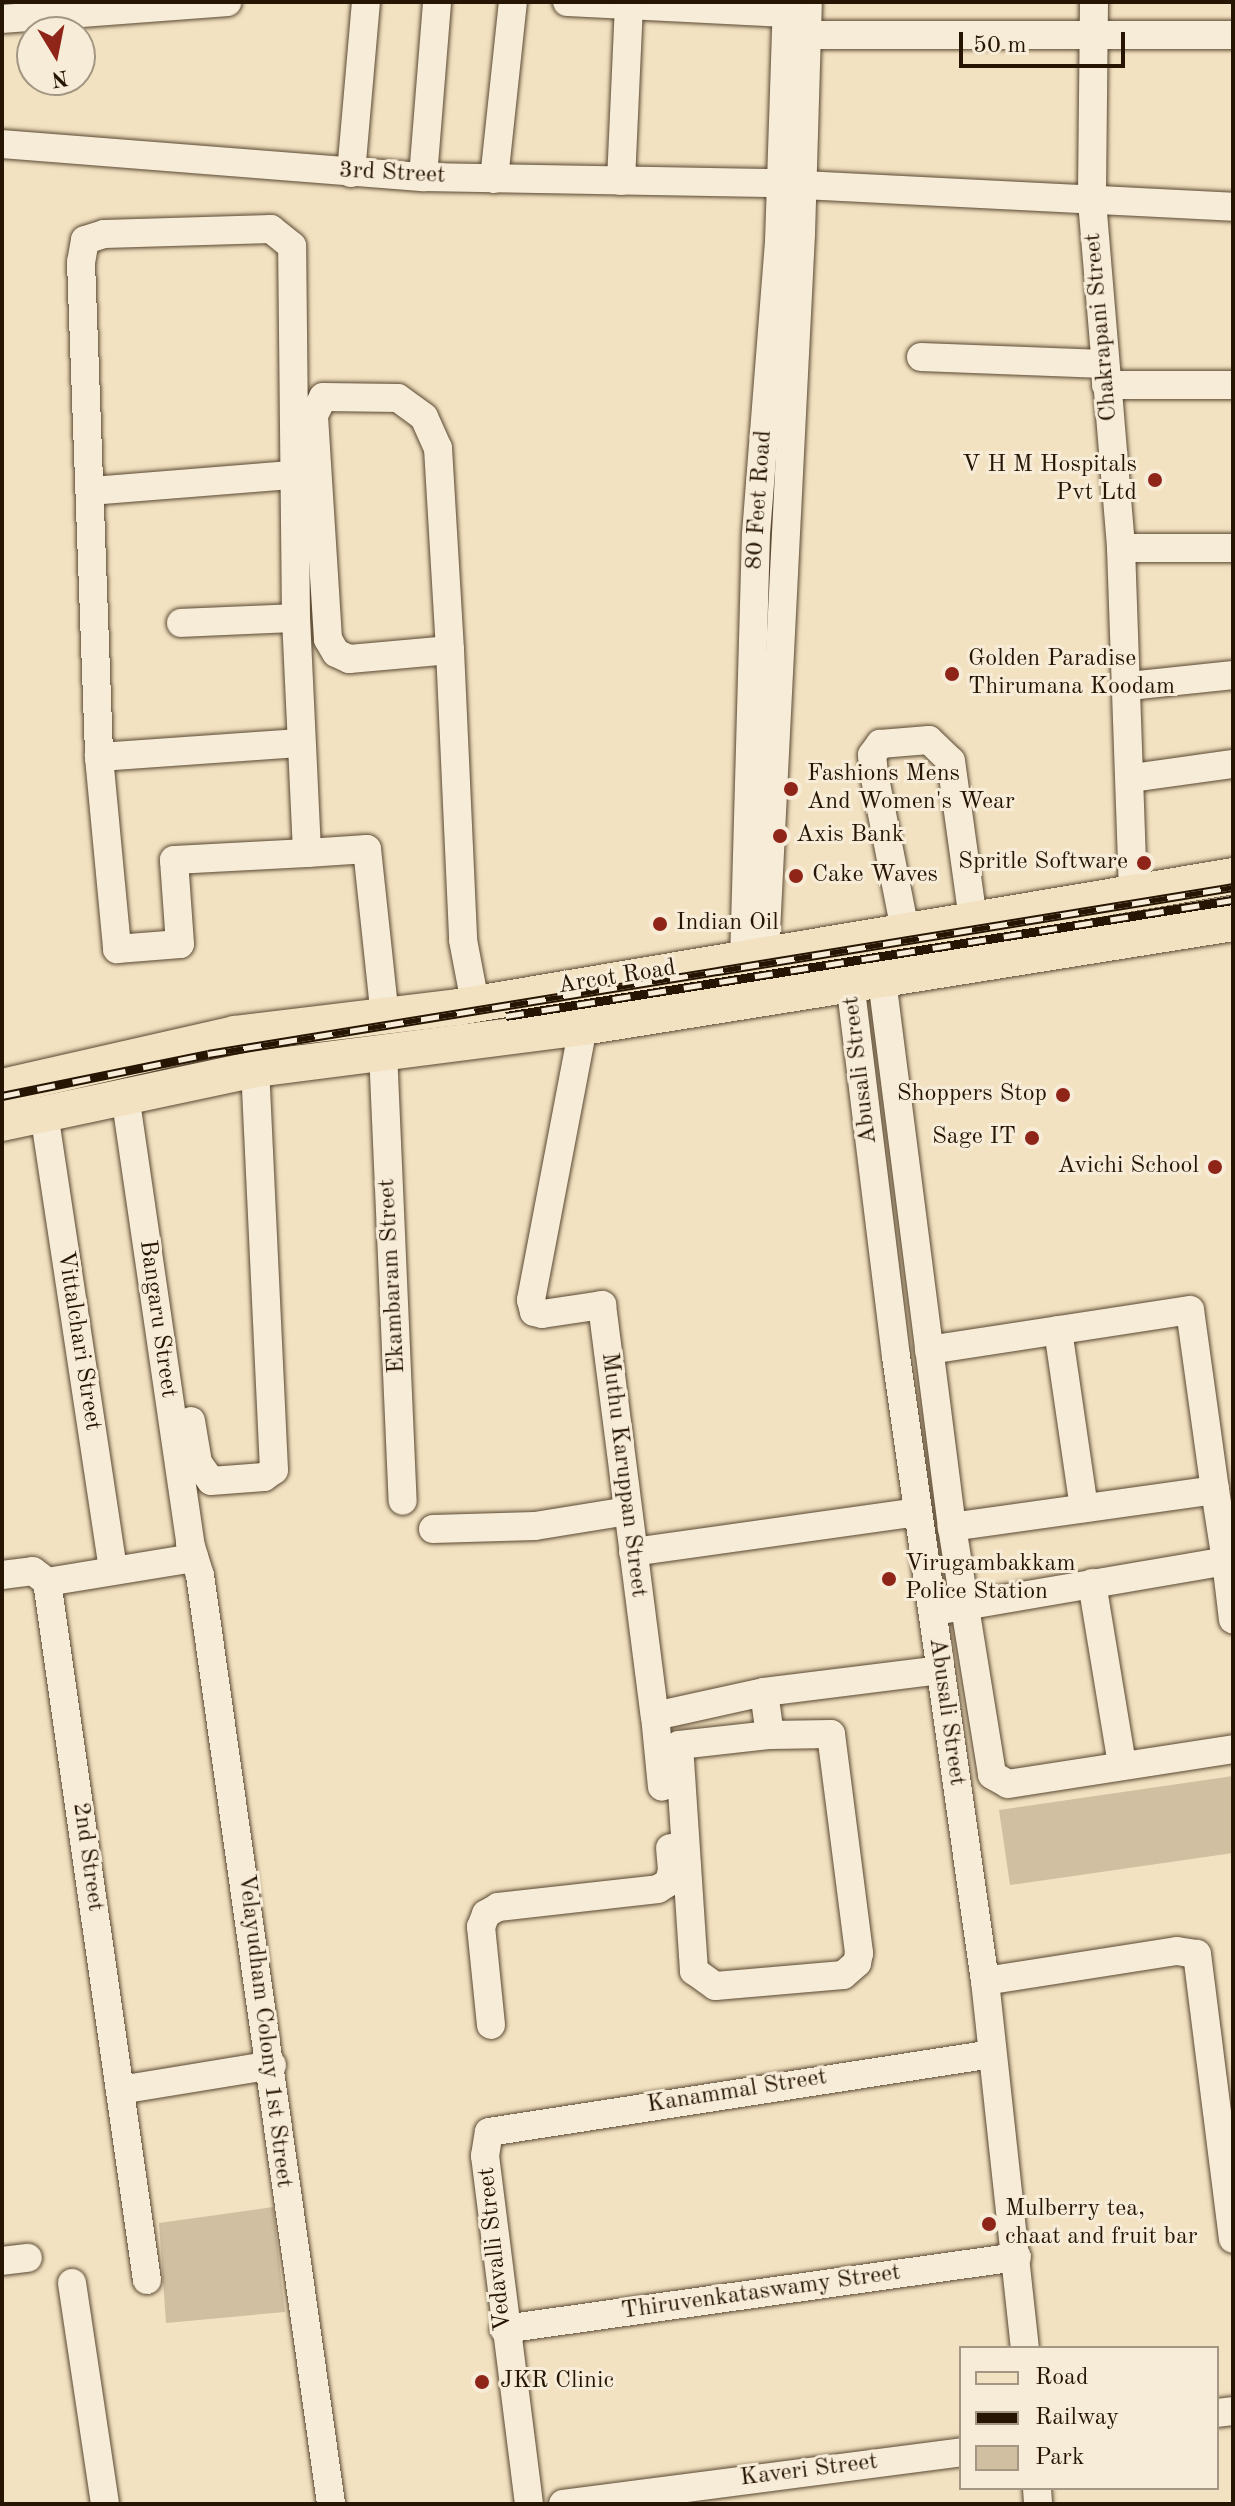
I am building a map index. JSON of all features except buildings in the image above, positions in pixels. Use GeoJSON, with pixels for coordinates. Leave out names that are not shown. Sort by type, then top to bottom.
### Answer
{"type":"FeatureCollection","features":[{"type":"Feature","properties":{"kind":"main road","name":"Arcot Road"},"geometry":{"type":"LineString","coordinates":[[2,1123],[255,1069],[384,1034],[475,1003],[755,954],[903,919],[1133,892],[1233,876]]}},
{"type":"Feature","properties":{"kind":"main road","name":"Arcot Road"},"geometry":{"type":"LineString","coordinates":[[2,1087],[235,1034],[384,1034],[583,1027],[758,996],[1233,923]]}},
{"type":"Feature","properties":{"kind":"street"},"geometry":{"type":"LineString","coordinates":[[2,19],[227,2]]}},
{"type":"Feature","properties":{"kind":"street"},"geometry":{"type":"LineString","coordinates":[[351,173],[366,2]]}},
{"type":"Feature","properties":{"kind":"street"},"geometry":{"type":"LineString","coordinates":[[423,177],[437,2]]}},
{"type":"Feature","properties":{"kind":"street"},"geometry":{"type":"LineString","coordinates":[[494,179],[513,2]]}},
{"type":"Feature","properties":{"kind":"street"},"geometry":{"type":"LineString","coordinates":[[567,2],[629,8],[794,6]]}},
{"type":"Feature","properties":{"kind":"street","name":"Chakrapani Street"},"geometry":{"type":"LineString","coordinates":[[1094,2],[1092,201],[1121,548],[1129,686],[1133,892]]}},
{"type":"Feature","properties":{"kind":"street","name":"80 Feet Road"},"geometry":{"type":"LineString","coordinates":[[758,996],[755,954],[756,534],[808,35],[794,6]]}},
{"type":"Feature","properties":{"kind":"street","name":"80 Feet Road"},"geometry":{"type":"LineString","coordinates":[[792,184],[794,6]]}},
{"type":"Feature","properties":{"kind":"street"},"geometry":{"type":"LineString","coordinates":[[621,181],[629,8]]}},
{"type":"Feature","properties":{"kind":"street"},"geometry":{"type":"LineString","coordinates":[[808,35],[1095,32],[1233,35]]}},
{"type":"Feature","properties":{"kind":"street","name":"3rd Street"},"geometry":{"type":"LineString","coordinates":[[2,144],[423,177],[792,184],[1233,207]]}},
{"type":"Feature","properties":{"kind":"street"},"geometry":{"type":"LineString","coordinates":[[271,229],[286,238],[292,246],[294,314],[292,475],[300,743],[307,853],[174,860],[180,944],[117,949],[99,757],[81,262],[85,240],[104,234],[271,229]]}},
{"type":"Feature","properties":{"kind":"street"},"geometry":{"type":"LineString","coordinates":[[921,357],[1233,385]]}},
{"type":"Feature","properties":{"kind":"street"},"geometry":{"type":"LineString","coordinates":[[450,650],[349,659],[336,653],[328,639],[314,415],[323,397],[398,398],[424,417],[435,438],[450,650],[463,940],[475,1003]]}},
{"type":"Feature","properties":{"kind":"street"},"geometry":{"type":"LineString","coordinates":[[91,491],[292,475]]}},
{"type":"Feature","properties":{"kind":"street"},"geometry":{"type":"LineString","coordinates":[[1121,548],[1233,548]]}},
{"type":"Feature","properties":{"kind":"street"},"geometry":{"type":"LineString","coordinates":[[181,623],[296,618]]}},
{"type":"Feature","properties":{"kind":"street"},"geometry":{"type":"LineString","coordinates":[[1129,686],[1233,675]]}},
{"type":"Feature","properties":{"kind":"street"},"geometry":{"type":"LineString","coordinates":[[903,919],[874,774],[872,755],[880,744],[929,740],[951,761],[972,909]]}},
{"type":"Feature","properties":{"kind":"street"},"geometry":{"type":"LineString","coordinates":[[99,757],[300,743]]}},
{"type":"Feature","properties":{"kind":"street"},"geometry":{"type":"LineString","coordinates":[[1132,778],[1233,764]]}},
{"type":"Feature","properties":{"kind":"street","name":"Ekambaram Street"},"geometry":{"type":"LineString","coordinates":[[307,853],[367,849],[384,1034],[403,1501]]}},
{"type":"Feature","properties":{"kind":"street"},"geometry":{"type":"LineString","coordinates":[[866,981],[929,1350],[952,1527],[994,1779],[1008,1784],[1233,1749]]}},
{"type":"Feature","properties":{"kind":"street","name":"Abusali Street"},"geometry":{"type":"LineString","coordinates":[[866,981],[917,1512],[985,1981],[1025,2346]]}},
{"type":"Feature","properties":{"kind":"street","name":"Muthu Karuppan Street"},"geometry":{"type":"LineString","coordinates":[[491,2025],[481,1927],[486,1914],[498,1907],[658,1889],[669,1882],[672,1870],[602,1305],[542,1314],[534,1312],[531,1300],[583,1027]]}},
{"type":"Feature","properties":{"kind":"street"},"geometry":{"type":"LineString","coordinates":[[133,1093],[198,1463],[211,1481],[264,1477],[277,1463],[255,1069]]}},
{"type":"Feature","properties":{"kind":"street","name":"Bangaru Street"},"geometry":{"type":"LineString","coordinates":[[133,1093],[192,1551]]}},
{"type":"Feature","properties":{"kind":"street","name":"Vittalchari Street"},"geometry":{"type":"LineString","coordinates":[[44,1113],[113,1569]]}},
{"type":"Feature","properties":{"kind":"street"},"geometry":{"type":"LineString","coordinates":[[929,1350],[1190,1310],[1233,1620]]}},
{"type":"Feature","properties":{"kind":"street"},"geometry":{"type":"LineString","coordinates":[[1058,1330],[1084,1508]]}},
{"type":"Feature","properties":{"kind":"street"},"geometry":{"type":"LineString","coordinates":[[952,1527],[1215,1490]]}},
{"type":"Feature","properties":{"kind":"street"},"geometry":{"type":"LineString","coordinates":[[433,1529],[535,1526],[628,1511]]}},
{"type":"Feature","properties":{"kind":"street"},"geometry":{"type":"LineString","coordinates":[[633,1552],[917,1512]]}},
{"type":"Feature","properties":{"kind":"street"},"geometry":{"type":"LineString","coordinates":[[2,1575],[33,1571],[47,1582],[192,1551]]}},
{"type":"Feature","properties":{"kind":"street","name":"Velayudham Colony 1st Street"},"geometry":{"type":"LineString","coordinates":[[192,1551],[272,2065],[331,2504]]}},
{"type":"Feature","properties":{"kind":"street"},"geometry":{"type":"LineString","coordinates":[[931,1611],[1226,1561]]}},
{"type":"Feature","properties":{"kind":"street","name":"2nd Street"},"geometry":{"type":"LineString","coordinates":[[47,1582],[147,2280]]}},
{"type":"Feature","properties":{"kind":"street"},"geometry":{"type":"LineString","coordinates":[[1092,1583],[1122,1765]]}},
{"type":"Feature","properties":{"kind":"street"},"geometry":{"type":"LineString","coordinates":[[655,1716],[764,1692],[940,1670]]}},
{"type":"Feature","properties":{"kind":"street"},"geometry":{"type":"LineString","coordinates":[[764,1692],[770,1735]]}},
{"type":"Feature","properties":{"kind":"street"},"geometry":{"type":"LineString","coordinates":[[831,1734],[857,1963],[843,1975],[715,1986],[694,1971],[679,1745],[770,1735],[831,1734]]}},
{"type":"Feature","properties":{"kind":"street"},"geometry":{"type":"LineString","coordinates":[[985,1981],[1177,1951],[1197,1954],[1233,2239]]}},
{"type":"Feature","properties":{"kind":"street","name":"Kanammal Street"},"geometry":{"type":"LineString","coordinates":[[485,2137],[509,2126],[992,2054]]}},
{"type":"Feature","properties":{"kind":"street"},"geometry":{"type":"LineString","coordinates":[[120,2090],[272,2065]]}},
{"type":"Feature","properties":{"kind":"street","name":"Vedavalli Street"},"geometry":{"type":"LineString","coordinates":[[485,2137],[504,2329],[529,2504]]}},
{"type":"Feature","properties":{"kind":"street","name":"Thiruvenkataswamy Street"},"geometry":{"type":"LineString","coordinates":[[504,2329],[1017,2257]]}},
{"type":"Feature","properties":{"kind":"street"},"geometry":{"type":"LineString","coordinates":[[72,2283],[105,2504]]}},
{"type":"Feature","properties":{"kind":"street","name":"Kaveri Street"},"geometry":{"type":"LineString","coordinates":[[563,2504],[643,2498],[959,2452]]}},
{"type":"Feature","properties":{"kind":"green space"},"geometry":{"type":"Polygon","coordinates":[[[1233,1776],[1233,1853],[1010,1885],[999,1810],[1233,1776]]]}},
{"type":"Feature","properties":{"kind":"green space"},"geometry":{"type":"Polygon","coordinates":[[[273,2207],[285,2312],[166,2323],[159,2223],[273,2207]]]}},
{"type":"Feature","properties":{"kind":"railway"},"geometry":{"type":"LineString","coordinates":[[2,1096],[208,1054],[1233,887]]}},
{"type":"Feature","properties":{"kind":"railway"},"geometry":{"type":"LineString","coordinates":[[506,1016],[1233,900]]}},
{"type":"Feature","properties":{"kind":"place","name":"V H M Hospitals Pvt Ltd"},"geometry":{"type":"Point","coordinates":[1155,480]}},
{"type":"Feature","properties":{"kind":"place","name":"Golden Paradise Thirumana Koodam"},"geometry":{"type":"Point","coordinates":[952,674]}},
{"type":"Feature","properties":{"kind":"place","name":"Fashions Mens And Women's Wear"},"geometry":{"type":"Point","coordinates":[791,789]}},
{"type":"Feature","properties":{"kind":"place","name":"Axis Bank"},"geometry":{"type":"Point","coordinates":[780,836]}},
{"type":"Feature","properties":{"kind":"place","name":"Spritle Software"},"geometry":{"type":"Point","coordinates":[1144,863]}},
{"type":"Feature","properties":{"kind":"place","name":"Cake Waves"},"geometry":{"type":"Point","coordinates":[796,876]}},
{"type":"Feature","properties":{"kind":"place","name":"Indian Oil"},"geometry":{"type":"Point","coordinates":[660,924]}},
{"type":"Feature","properties":{"kind":"place","name":"Shoppers Stop"},"geometry":{"type":"Point","coordinates":[1063,1095]}},
{"type":"Feature","properties":{"kind":"place","name":"Sage IT"},"geometry":{"type":"Point","coordinates":[1032,1138]}},
{"type":"Feature","properties":{"kind":"place","name":"Avichi School"},"geometry":{"type":"Point","coordinates":[1215,1167]}},
{"type":"Feature","properties":{"kind":"place","name":"Virugambakkam Police Station"},"geometry":{"type":"Point","coordinates":[889,1579]}},
{"type":"Feature","properties":{"kind":"place","name":"Mulberry tea, chaat and fruit bar"},"geometry":{"type":"Point","coordinates":[989,2224]}},
{"type":"Feature","properties":{"kind":"place","name":"JKR Clinic"},"geometry":{"type":"Point","coordinates":[482,2382]}}]}
